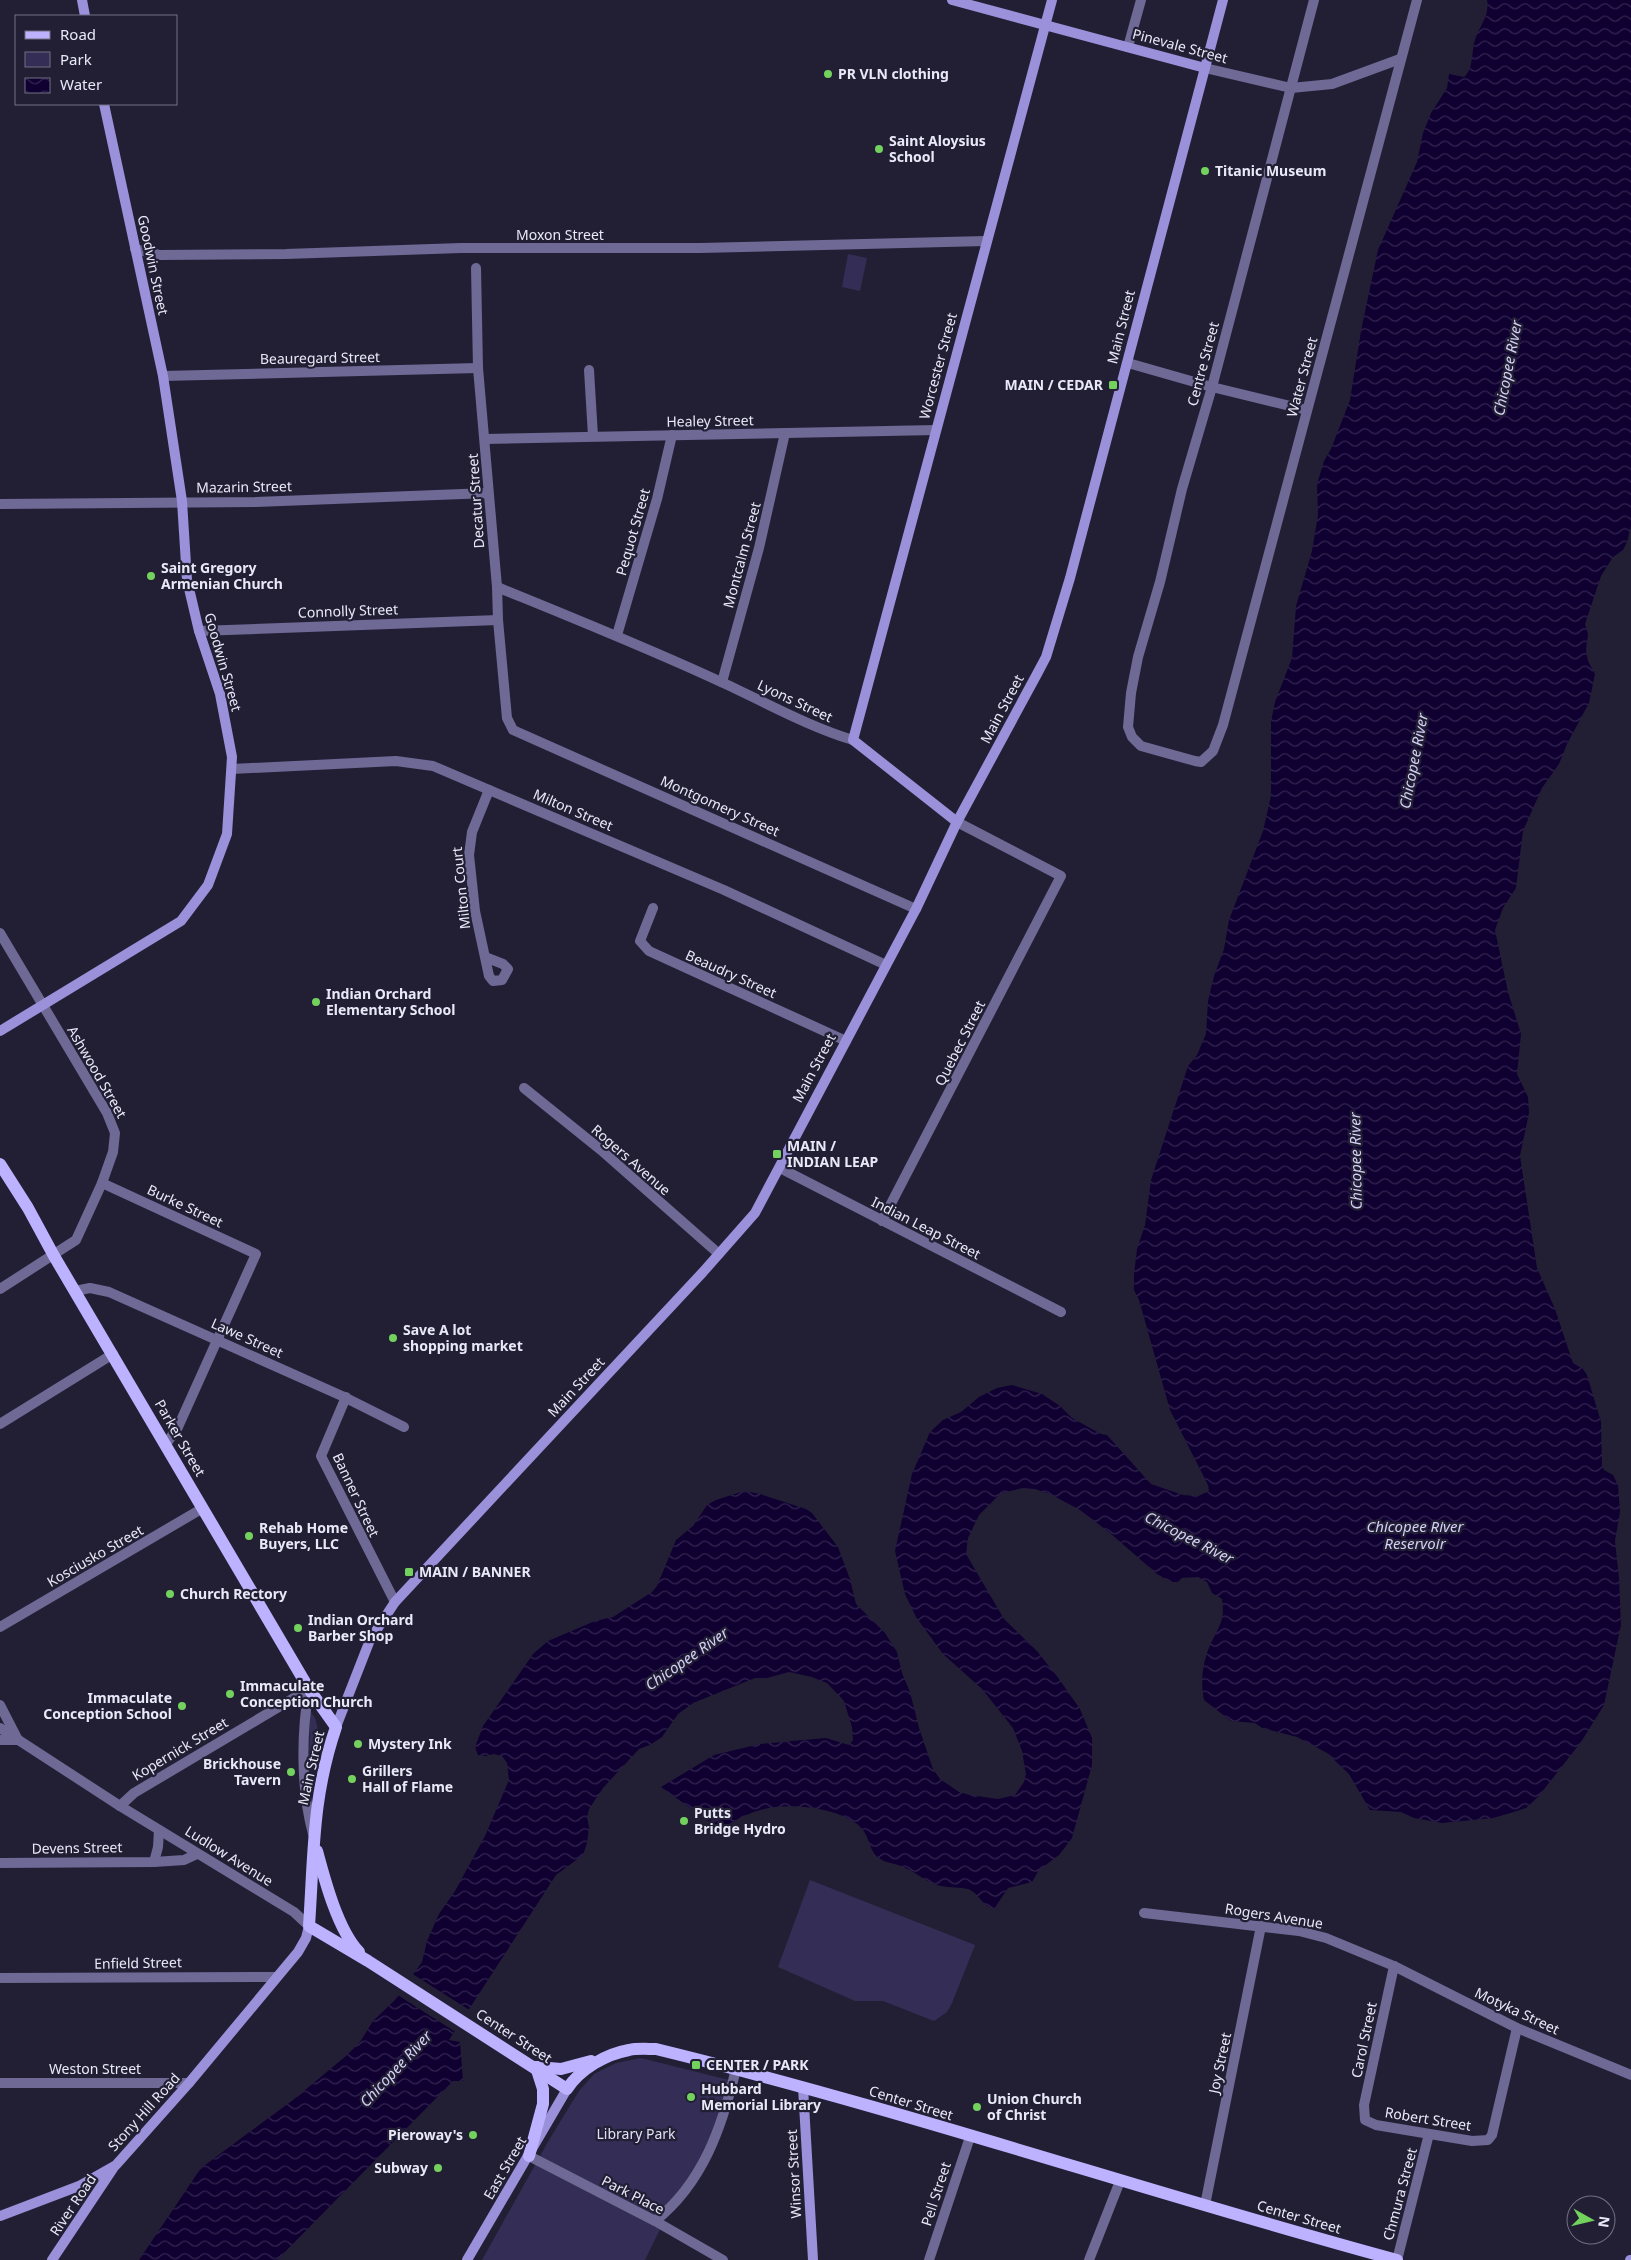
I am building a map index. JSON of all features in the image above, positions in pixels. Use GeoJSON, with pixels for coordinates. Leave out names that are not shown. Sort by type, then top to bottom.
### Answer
{"type":"FeatureCollection","features":[{"type":"Feature","properties":{"kind":"main road"},"geometry":{"type":"LineString","coordinates":[[82,0],[85,15]]}},
{"type":"Feature","properties":{"kind":"main road","name":"Pinevale Street"},"geometry":{"type":"LineString","coordinates":[[952,0],[1205,68]]}},
{"type":"Feature","properties":{"kind":"main road","name":"Worcester Street"},"geometry":{"type":"LineString","coordinates":[[853,740],[1052,0]]}},
{"type":"Feature","properties":{"kind":"main road","name":"Main Street"},"geometry":{"type":"LineString","coordinates":[[236,2028],[298,1952],[306,1938],[309,1926],[313,1837],[322,1775],[336,1727],[370,1640],[395,1602],[755,1213],[916,909],[957,822],[1006,736],[1046,657],[1070,578],[1128,363],[1223,0]]}},
{"type":"Feature","properties":{"kind":"main road","name":"Goodwin Street"},"geometry":{"type":"LineString","coordinates":[[0,1032],[181,922],[208,885],[227,834],[232,769],[220,694],[199,631],[187,580],[182,501],[163,376],[104,105]]}},
{"type":"Feature","properties":{"kind":"main road","name":"Lyons Street"},"geometry":{"type":"LineString","coordinates":[[853,740],[957,822]]}},
{"type":"Feature","properties":{"kind":"main road","name":"Parker Street"},"geometry":{"type":"LineString","coordinates":[[0,1164],[28,1208],[54,1256],[309,1689],[336,1727]]}},
{"type":"Feature","properties":{"kind":"main road"},"geometry":{"type":"LineString","coordinates":[[313,1837],[326,1886],[346,1933],[355,1947],[368,1961]]}},
{"type":"Feature","properties":{"kind":"main road","name":"Ludlow Avenue"},"geometry":{"type":"LineString","coordinates":[[309,1926],[442,2008]]}},
{"type":"Feature","properties":{"kind":"main road","name":"Center Street"},"geometry":{"type":"LineString","coordinates":[[442,2008],[536,2067],[567,2089],[581,2073],[610,2055],[630,2049],[656,2049],[736,2068],[866,2104],[970,2137],[1397,2260]]}},
{"type":"Feature","properties":{"kind":"main road","name":"Stony Hill Road"},"geometry":{"type":"LineString","coordinates":[[0,2216],[79,2186],[116,2164],[236,2028]]}},
{"type":"Feature","properties":{"kind":"main road"},"geometry":{"type":"LineString","coordinates":[[528,2156],[543,2104],[544,2094],[536,2067],[564,2068],[610,2055]]}},
{"type":"Feature","properties":{"kind":"main road","name":"Winsor Street"},"geometry":{"type":"LineString","coordinates":[[803,2087],[813,2260]]}},
{"type":"Feature","properties":{"kind":"main road","name":"East Street"},"geometry":{"type":"LineString","coordinates":[[467,2260],[567,2089]]}},
{"type":"Feature","properties":{"kind":"main road","name":"River Road"},"geometry":{"type":"LineString","coordinates":[[52,2260],[116,2164]]}},
{"type":"Feature","properties":{"kind":"street"},"geometry":{"type":"LineString","coordinates":[[1128,47],[1141,0]]}},
{"type":"Feature","properties":{"kind":"street","name":"Centre Street"},"geometry":{"type":"LineString","coordinates":[[1208,758],[1201,762],[1195,762],[1141,746],[1131,735],[1128,727],[1128,712],[1138,657],[1160,582],[1182,489],[1212,387],[1314,0]]}},
{"type":"Feature","properties":{"kind":"street","name":"Water Street"},"geometry":{"type":"LineString","coordinates":[[1208,758],[1224,725],[1417,0]]}},
{"type":"Feature","properties":{"kind":"street","name":"Pinevale Street"},"geometry":{"type":"LineString","coordinates":[[1205,68],[1291,88],[1332,84],[1400,59]]}},
{"type":"Feature","properties":{"kind":"street","name":"Moxon Street"},"geometry":{"type":"LineString","coordinates":[[135,249],[160,255],[461,248],[681,248],[986,241]]}},
{"type":"Feature","properties":{"kind":"street","name":"Decatur Street"},"geometry":{"type":"LineString","coordinates":[[476,268],[478,368],[486,439],[488,493],[506,718],[512,730]]}},
{"type":"Feature","properties":{"kind":"street"},"geometry":{"type":"LineString","coordinates":[[1128,363],[1212,387],[1307,410]]}},
{"type":"Feature","properties":{"kind":"street","name":"Beauregard Street"},"geometry":{"type":"LineString","coordinates":[[163,376],[478,368]]}},
{"type":"Feature","properties":{"kind":"street"},"geometry":{"type":"LineString","coordinates":[[589,370],[592,436]]}},
{"type":"Feature","properties":{"kind":"street","name":"Healey Street"},"geometry":{"type":"LineString","coordinates":[[486,439],[936,430]]}},
{"type":"Feature","properties":{"kind":"street","name":"Montcalm Street"},"geometry":{"type":"LineString","coordinates":[[722,682],[759,548],[785,433]]}},
{"type":"Feature","properties":{"kind":"street","name":"Pequot Street"},"geometry":{"type":"LineString","coordinates":[[617,636],[657,499],[672,435]]}},
{"type":"Feature","properties":{"kind":"street","name":"Mazarin Street"},"geometry":{"type":"LineString","coordinates":[[0,504],[182,501],[256,502],[488,493]]}},
{"type":"Feature","properties":{"kind":"street","name":"Lyons Street"},"geometry":{"type":"LineString","coordinates":[[497,587],[617,636],[722,682],[829,733],[853,740]]}},
{"type":"Feature","properties":{"kind":"street","name":"Connolly Street"},"geometry":{"type":"LineString","coordinates":[[199,631],[498,620]]}},
{"type":"Feature","properties":{"kind":"street","name":"Montgomery Street"},"geometry":{"type":"LineString","coordinates":[[512,730],[916,909]]}},
{"type":"Feature","properties":{"kind":"street","name":"Milton Street"},"geometry":{"type":"LineString","coordinates":[[232,769],[396,761],[416,762],[448,771],[724,890],[886,965]]}},
{"type":"Feature","properties":{"kind":"street","name":"Milton Court"},"geometry":{"type":"LineString","coordinates":[[485,957],[475,911],[469,846],[474,825],[489,790]]}},
{"type":"Feature","properties":{"kind":"street","name":"Lyons Street"},"geometry":{"type":"LineString","coordinates":[[957,822],[1061,876]]}},
{"type":"Feature","properties":{"kind":"street","name":"Quebec Street"},"geometry":{"type":"LineString","coordinates":[[882,1222],[1061,876]]}},
{"type":"Feature","properties":{"kind":"street","name":"Beaudry Street"},"geometry":{"type":"LineString","coordinates":[[653,908],[640,941],[649,950],[681,967],[846,1040]]}},
{"type":"Feature","properties":{"kind":"street","name":"Ashwood Street"},"geometry":{"type":"LineString","coordinates":[[0,933],[113,1125],[115,1133],[113,1152],[102,1183],[76,1240],[54,1256],[0,1289]]}},
{"type":"Feature","properties":{"kind":"street","name":"Rogers Avenue"},"geometry":{"type":"LineString","coordinates":[[524,1088],[601,1150],[719,1254]]}},
{"type":"Feature","properties":{"kind":"street","name":"Indian Leap Street"},"geometry":{"type":"LineString","coordinates":[[780,1168],[882,1222],[1061,1312]]}},
{"type":"Feature","properties":{"kind":"street","name":"Burke Street"},"geometry":{"type":"LineString","coordinates":[[102,1183],[256,1254],[218,1340]]}},
{"type":"Feature","properties":{"kind":"street","name":"Lawe Street"},"geometry":{"type":"LineString","coordinates":[[75,1291],[90,1288],[110,1292],[346,1397],[404,1427]]}},
{"type":"Feature","properties":{"kind":"street"},"geometry":{"type":"LineString","coordinates":[[166,1444],[178,1427],[218,1340]]}},
{"type":"Feature","properties":{"kind":"street"},"geometry":{"type":"LineString","coordinates":[[0,1424],[113,1354]]}},
{"type":"Feature","properties":{"kind":"street","name":"Banner Street"},"geometry":{"type":"LineString","coordinates":[[346,1397],[321,1456],[395,1602]]}},
{"type":"Feature","properties":{"kind":"street","name":"Kosciusko Street"},"geometry":{"type":"LineString","coordinates":[[0,1627],[203,1508]]}},
{"type":"Feature","properties":{"kind":"street"},"geometry":{"type":"LineString","coordinates":[[309,1689],[306,1707],[304,1787],[305,1806],[313,1837]]}},
{"type":"Feature","properties":{"kind":"street","name":"Kopernick Street"},"geometry":{"type":"LineString","coordinates":[[120,1806],[134,1793],[309,1689]]}},
{"type":"Feature","properties":{"kind":"street"},"geometry":{"type":"LineString","coordinates":[[0,1705],[18,1740],[0,1740]]}},
{"type":"Feature","properties":{"kind":"street","name":"Ludlow Avenue"},"geometry":{"type":"LineString","coordinates":[[0,1728],[120,1806],[294,1912],[309,1926]]}},
{"type":"Feature","properties":{"kind":"street"},"geometry":{"type":"LineString","coordinates":[[154,1862],[158,1847],[159,1830]]}},
{"type":"Feature","properties":{"kind":"street","name":"Devens Street"},"geometry":{"type":"LineString","coordinates":[[0,1863],[154,1862],[184,1860],[197,1854]]}},
{"type":"Feature","properties":{"kind":"street","name":"Rogers Avenue"},"geometry":{"type":"LineString","coordinates":[[1144,1913],[1299,1931],[1326,1938],[1394,1966]]}},
{"type":"Feature","properties":{"kind":"street","name":"Joy Street"},"geometry":{"type":"LineString","coordinates":[[1205,2205],[1261,1926]]}},
{"type":"Feature","properties":{"kind":"street","name":"Motyka Street"},"geometry":{"type":"LineString","coordinates":[[1394,1966],[1517,2028],[1631,2075]]}},
{"type":"Feature","properties":{"kind":"street","name":"Carol Street"},"geometry":{"type":"LineString","coordinates":[[1365,2120],[1364,2105],[1394,1966]]}},
{"type":"Feature","properties":{"kind":"street","name":"Enfield Street"},"geometry":{"type":"LineString","coordinates":[[0,1978],[276,1977]]}},
{"type":"Feature","properties":{"kind":"street","name":"Robert Street"},"geometry":{"type":"LineString","coordinates":[[1365,2120],[1376,2125],[1429,2134],[1472,2140],[1488,2140],[1492,2135],[1517,2028]]}},
{"type":"Feature","properties":{"kind":"street"},"geometry":{"type":"LineString","coordinates":[[655,2221],[687,2190],[714,2143],[728,2101],[736,2068]]}},
{"type":"Feature","properties":{"kind":"street","name":"Weston Street"},"geometry":{"type":"LineString","coordinates":[[0,2083],[189,2083]]}},
{"type":"Feature","properties":{"kind":"street","name":"Chmura Street"},"geometry":{"type":"LineString","coordinates":[[1397,2260],[1429,2134]]}},
{"type":"Feature","properties":{"kind":"street","name":"Pell Street"},"geometry":{"type":"LineString","coordinates":[[929,2260],[970,2137]]}},
{"type":"Feature","properties":{"kind":"street","name":"Park Place"},"geometry":{"type":"LineString","coordinates":[[528,2156],[655,2221],[723,2260]]}},
{"type":"Feature","properties":{"kind":"street"},"geometry":{"type":"LineString","coordinates":[[1089,2260],[1120,2181]]}},
{"type":"Feature","properties":{"kind":"green space"},"geometry":{"type":"Polygon","coordinates":[[[848,254],[867,258],[860,291],[842,287],[848,254]]]}},
{"type":"Feature","properties":{"kind":"green space"},"geometry":{"type":"Polygon","coordinates":[[[310,1711],[315,1718],[319,1733],[309,1772],[310,1711]]]}},
{"type":"Feature","properties":{"kind":"green space"},"geometry":{"type":"Polygon","coordinates":[[[810,1880],[975,1945],[947,2012],[934,2021],[883,2001],[855,2001],[778,1967],[810,1880]]]}},
{"type":"Feature","properties":{"kind":"green space","name":"Library Park"},"geometry":{"type":"Polygon","coordinates":[[[641,2058],[733,2081],[707,2156],[655,2221],[662,2225],[645,2260],[482,2260],[549,2140],[579,2091],[594,2074],[616,2063],[641,2058]]]}},
{"type":"Feature","properties":{"kind":"water","name":"Chicopee River Reservoir"},"geometry":{"type":"Polygon","coordinates":[[[1487,0],[1631,0],[1631,526],[1623,550],[1613,557],[1601,576],[1585,624],[1588,634],[1586,650],[1588,661],[1595,674],[1589,703],[1567,744],[1559,764],[1542,788],[1523,831],[1516,888],[1503,908],[1495,930],[1508,992],[1521,1034],[1517,1074],[1528,1097],[1529,1113],[1520,1156],[1537,1268],[1555,1309],[1573,1363],[1583,1369],[1587,1375],[1601,1422],[1602,1466],[1604,1470],[1613,1475],[1618,1485],[1620,1512],[1615,1541],[1621,1625],[1604,1705],[1581,1742],[1538,1797],[1526,1808],[1493,1818],[1442,1823],[1414,1818],[1401,1812],[1370,1810],[1349,1774],[1327,1753],[1297,1737],[1262,1728],[1255,1723],[1231,1721],[1204,1700],[1202,1678],[1204,1663],[1221,1622],[1223,1612],[1222,1599],[1212,1593],[1207,1582],[1198,1577],[1182,1578],[1178,1582],[1171,1582],[1157,1574],[1080,1510],[1050,1494],[1035,1489],[1023,1488],[1001,1493],[979,1515],[968,1538],[966,1554],[1004,1619],[1037,1651],[1080,1709],[1092,1738],[1092,1765],[1072,1838],[1059,1855],[1039,1870],[1032,1882],[1008,1888],[994,1909],[968,1889],[944,1887],[925,1880],[906,1868],[882,1860],[875,1855],[862,1828],[847,1818],[821,1809],[793,1806],[765,1809],[745,1815],[720,1829],[661,1787],[714,1755],[760,1744],[826,1738],[849,1745],[853,1740],[852,1727],[844,1701],[827,1683],[812,1677],[789,1672],[767,1678],[755,1678],[693,1703],[678,1714],[662,1737],[650,1745],[639,1749],[603,1788],[589,1809],[587,1817],[589,1827],[587,1843],[583,1855],[556,1875],[449,2040],[460,2042],[463,2081],[453,2081],[277,2260],[139,2260],[201,2168],[293,2100],[346,2056],[360,2042],[373,2021],[395,2000],[422,1962],[427,1941],[439,1914],[455,1891],[485,1836],[509,1780],[507,1763],[502,1756],[494,1754],[478,1755],[475,1747],[483,1726],[533,1654],[548,1641],[595,1621],[613,1617],[652,1592],[657,1586],[676,1540],[693,1526],[707,1505],[744,1491],[760,1494],[806,1509],[812,1513],[838,1547],[850,1579],[856,1604],[885,1633],[897,1652],[933,1769],[940,1779],[959,1792],[998,1799],[1015,1795],[1024,1782],[1026,1774],[1022,1751],[1013,1728],[982,1689],[943,1654],[916,1617],[905,1594],[895,1551],[912,1474],[930,1432],[943,1420],[961,1412],[979,1397],[997,1388],[1012,1385],[1042,1394],[1060,1406],[1072,1418],[1101,1434],[1107,1435],[1151,1484],[1183,1495],[1198,1496],[1209,1491],[1208,1485],[1170,1410],[1139,1300],[1134,1290],[1137,1249],[1145,1225],[1151,1180],[1188,1066],[1197,1055],[1206,1034],[1208,1001],[1214,976],[1224,949],[1229,920],[1263,831],[1271,796],[1271,721],[1275,702],[1292,658],[1296,606],[1312,551],[1318,515],[1317,484],[1324,461],[1331,449],[1350,400],[1361,331],[1378,250],[1417,162],[1423,133],[1431,113],[1447,88],[1449,74],[1464,77],[1469,70],[1475,40],[1487,11],[1487,0]]]}},
{"type":"Feature","properties":{"kind":"pier"},"geometry":{"type":"Polygon","coordinates":[[[411,1973],[471,2011],[457,2033],[396,1994],[411,1973]]]}},
{"type":"Feature","properties":{"kind":"place","name":"PR VLN clothing"},"geometry":{"type":"Point","coordinates":[828,74]}},
{"type":"Feature","properties":{"kind":"place","name":"Saint Aloysius School"},"geometry":{"type":"Point","coordinates":[879,149]}},
{"type":"Feature","properties":{"kind":"place","name":"Titanic Museum"},"geometry":{"type":"Point","coordinates":[1205,171]}},
{"type":"Feature","properties":{"kind":"place","name":"MAIN / CEDAR"},"geometry":{"type":"Point","coordinates":[1113,385]}},
{"type":"Feature","properties":{"kind":"place","name":"Saint Gregory Armenian Church"},"geometry":{"type":"Point","coordinates":[151,576]}},
{"type":"Feature","properties":{"kind":"place","name":"Indian Orchard Elementary School"},"geometry":{"type":"Point","coordinates":[316,1002]}},
{"type":"Feature","properties":{"kind":"place","name":"MAIN / INDIAN LEAP"},"geometry":{"type":"Point","coordinates":[777,1154]}},
{"type":"Feature","properties":{"kind":"place","name":"Save A lot shopping market"},"geometry":{"type":"Point","coordinates":[393,1338]}},
{"type":"Feature","properties":{"kind":"place","name":"Rehab Home Buyers, LLC"},"geometry":{"type":"Point","coordinates":[249,1536]}},
{"type":"Feature","properties":{"kind":"place","name":"MAIN / BANNER"},"geometry":{"type":"Point","coordinates":[409,1572]}},
{"type":"Feature","properties":{"kind":"place","name":"Church Rectory"},"geometry":{"type":"Point","coordinates":[170,1594]}},
{"type":"Feature","properties":{"kind":"place","name":"Indian Orchard Barber Shop"},"geometry":{"type":"Point","coordinates":[298,1628]}},
{"type":"Feature","properties":{"kind":"place","name":"Immaculate Conception Church"},"geometry":{"type":"Point","coordinates":[230,1694]}},
{"type":"Feature","properties":{"kind":"place","name":"Immaculate Conception School"},"geometry":{"type":"Point","coordinates":[182,1706]}},
{"type":"Feature","properties":{"kind":"place","name":"Mystery Ink"},"geometry":{"type":"Point","coordinates":[358,1744]}},
{"type":"Feature","properties":{"kind":"place","name":"Brickhouse Tavern"},"geometry":{"type":"Point","coordinates":[291,1772]}},
{"type":"Feature","properties":{"kind":"place","name":"Grillers Hall of Flame"},"geometry":{"type":"Point","coordinates":[352,1779]}},
{"type":"Feature","properties":{"kind":"place","name":"Putts Bridge Hydro"},"geometry":{"type":"Point","coordinates":[684,1821]}},
{"type":"Feature","properties":{"kind":"place","name":"CENTER / PARK"},"geometry":{"type":"Point","coordinates":[696,2065]}},
{"type":"Feature","properties":{"kind":"place","name":"Hubbard Memorial Library"},"geometry":{"type":"Point","coordinates":[691,2097]}},
{"type":"Feature","properties":{"kind":"place","name":"Union Church of Christ"},"geometry":{"type":"Point","coordinates":[977,2107]}},
{"type":"Feature","properties":{"kind":"place","name":"Pieroway's"},"geometry":{"type":"Point","coordinates":[473,2135]}},
{"type":"Feature","properties":{"kind":"place","name":"Subway"},"geometry":{"type":"Point","coordinates":[438,2168]}},
{"type":"Feature","properties":{"kind":"water label","name":"Chicopee River"},"geometry":{"type":"Point","coordinates":[1508,368]}},
{"type":"Feature","properties":{"kind":"water label","name":"Chicopee River"},"geometry":{"type":"Point","coordinates":[1414,761]}},
{"type":"Feature","properties":{"kind":"water label","name":"Chicopee River"},"geometry":{"type":"Point","coordinates":[1356,1161]}},
{"type":"Feature","properties":{"kind":"water label","name":"Chicopee River"},"geometry":{"type":"Point","coordinates":[1189,1538]}},
{"type":"Feature","properties":{"kind":"water label","name":"Chicopee River"},"geometry":{"type":"Point","coordinates":[687,1659]}},
{"type":"Feature","properties":{"kind":"water label","name":"Chicopee River"},"geometry":{"type":"Point","coordinates":[396,2069]}}]}
